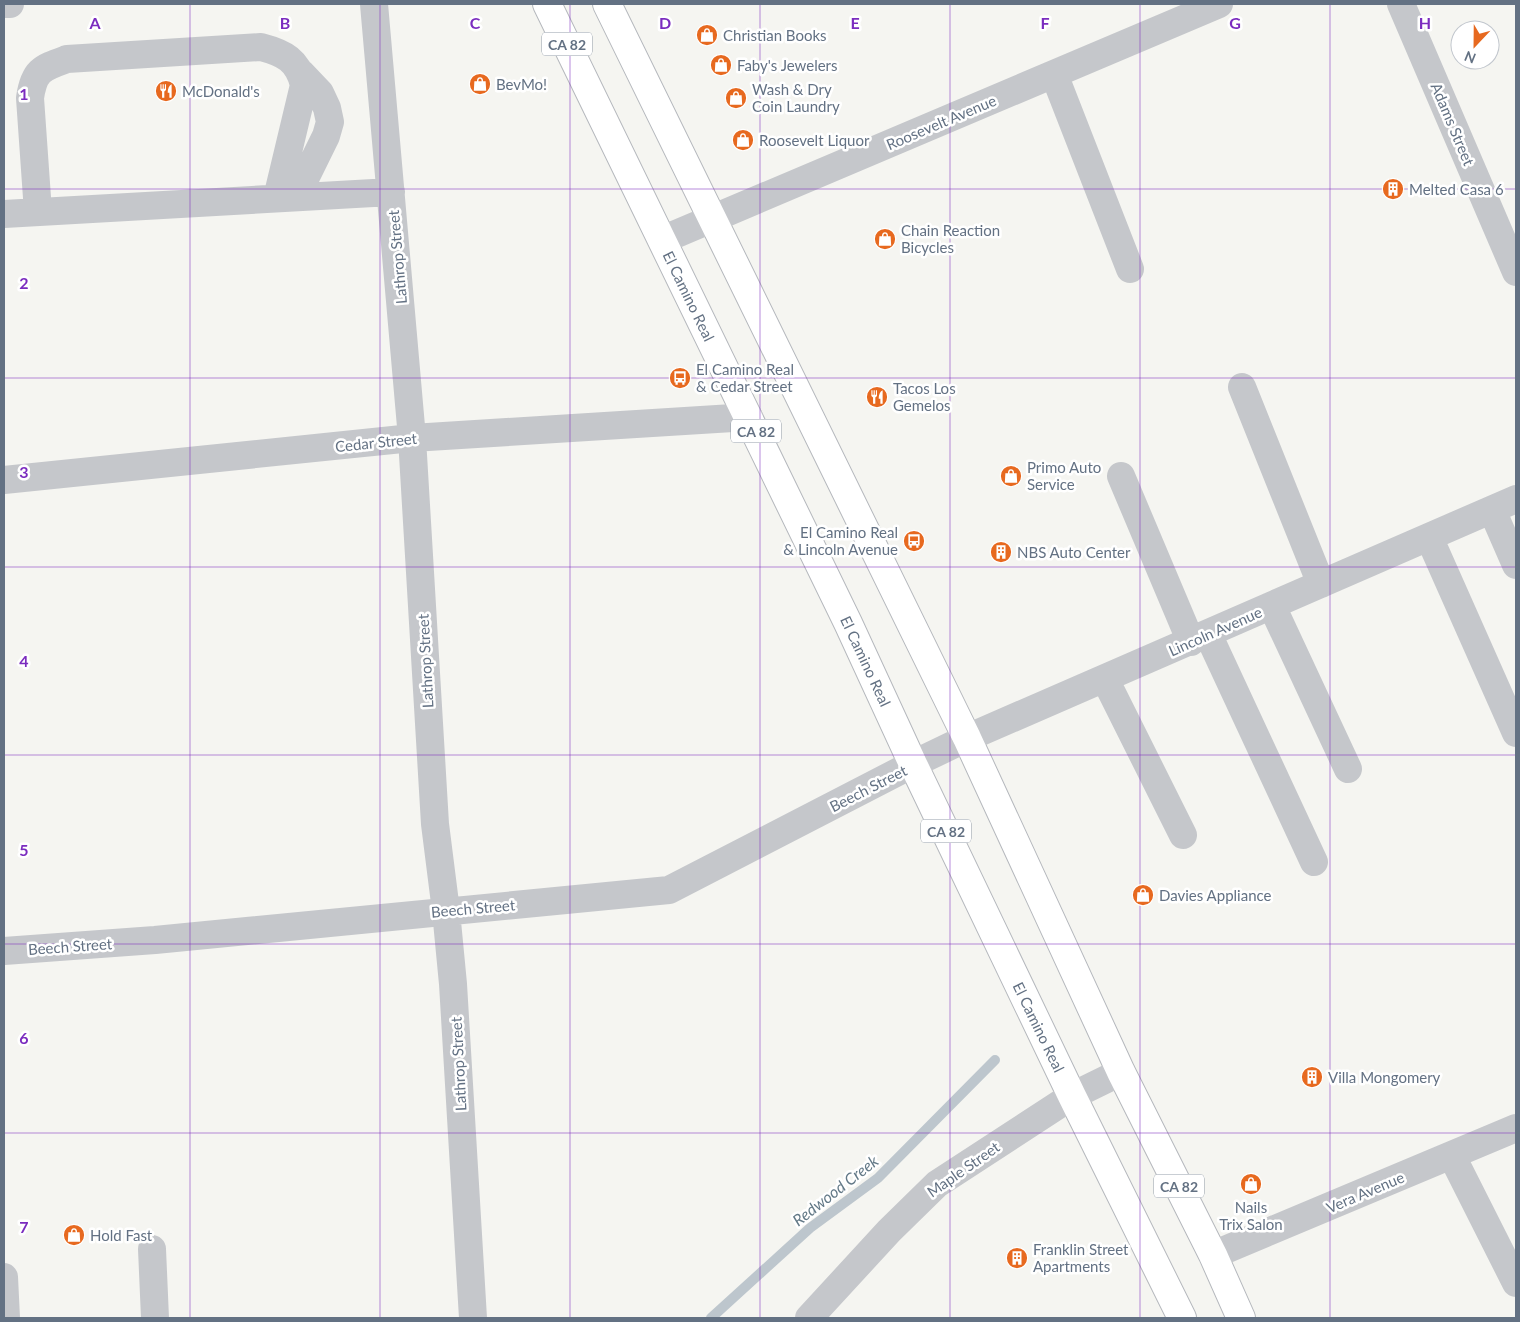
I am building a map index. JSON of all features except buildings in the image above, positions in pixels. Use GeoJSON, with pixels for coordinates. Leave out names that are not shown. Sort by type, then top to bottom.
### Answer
{"type":"FeatureCollection","features":[{"type":"Feature","properties":{"kind":"main road","name":"El Camino Real"},"geometry":{"type":"LineString","coordinates":[[547,4],[749,417],[1072,1096],[1182,1318]]}},
{"type":"Feature","properties":{"kind":"main road","name":"CA 82"},"geometry":{"type":"LineString","coordinates":[[607,4],[967,738],[1121,1072],[1213,1255],[1241,1318]]}},
{"type":"Feature","properties":{"kind":"street"},"geometry":{"type":"LineString","coordinates":[[4,4],[10,4]]}},
{"type":"Feature","properties":{"kind":"street","name":"Lathrop Street"},"geometry":{"type":"LineString","coordinates":[[374,4],[412,438],[434,824],[446,911],[453,984],[473,1318]]}},
{"type":"Feature","properties":{"kind":"street","name":"Roosevelt Avenue"},"geometry":{"type":"LineString","coordinates":[[662,240],[1219,4]]}},
{"type":"Feature","properties":{"kind":"street","name":"Adams Street"},"geometry":{"type":"LineString","coordinates":[[1401,4],[1516,272]]}},
{"type":"Feature","properties":{"kind":"street"},"geometry":{"type":"LineString","coordinates":[[38,212],[30,98],[32,84],[37,74],[48,66],[67,59],[261,47],[291,59],[320,94],[327,108],[330,122],[326,136],[286,198]]}},
{"type":"Feature","properties":{"kind":"street"},"geometry":{"type":"LineString","coordinates":[[1054,74],[1130,269]]}},
{"type":"Feature","properties":{"kind":"street"},"geometry":{"type":"LineString","coordinates":[[4,214],[391,192]]}},
{"type":"Feature","properties":{"kind":"street"},"geometry":{"type":"LineString","coordinates":[[1242,387],[1321,584]]}},
{"type":"Feature","properties":{"kind":"street","name":"Cedar Street"},"geometry":{"type":"LineString","coordinates":[[4,480],[412,438],[749,417]]}},
{"type":"Feature","properties":{"kind":"street"},"geometry":{"type":"LineString","coordinates":[[1121,476],[1199,638],[1314,862]]}},
{"type":"Feature","properties":{"kind":"street"},"geometry":{"type":"LineString","coordinates":[[1504,504],[1516,565]]}},
{"type":"Feature","properties":{"kind":"street","name":"Lincoln Avenue"},"geometry":{"type":"LineString","coordinates":[[914,764],[967,738],[1504,504]]}},
{"type":"Feature","properties":{"kind":"street"},"geometry":{"type":"LineString","coordinates":[[1429,537],[1516,733]]}},
{"type":"Feature","properties":{"kind":"street"},"geometry":{"type":"LineString","coordinates":[[1272,606],[1348,769]]}},
{"type":"Feature","properties":{"kind":"street"},"geometry":{"type":"LineString","coordinates":[[1105,679],[1183,835]]}},
{"type":"Feature","properties":{"kind":"street","name":"Beech Street"},"geometry":{"type":"LineString","coordinates":[[4,951],[156,940],[669,890],[914,764]]}},
{"type":"Feature","properties":{"kind":"street","name":"Maple Street"},"geometry":{"type":"LineString","coordinates":[[809,1318],[889,1231],[937,1184],[1072,1096],[1121,1072]]}},
{"type":"Feature","properties":{"kind":"street","name":"Vera Avenue"},"geometry":{"type":"LineString","coordinates":[[1213,1255],[1516,1128]]}},
{"type":"Feature","properties":{"kind":"street"},"geometry":{"type":"LineString","coordinates":[[1452,1156],[1516,1283]]}},
{"type":"Feature","properties":{"kind":"street"},"geometry":{"type":"LineString","coordinates":[[152,1249],[155,1318]]}},
{"type":"Feature","properties":{"kind":"street"},"geometry":{"type":"LineString","coordinates":[[4,1277],[6,1318]]}},
{"type":"Feature","properties":{"kind":"waterway","name":"Redwood Creek"},"geometry":{"type":"LineString","coordinates":[[711,1318],[810,1228],[878,1178],[995,1060]]}},
{"type":"Feature","properties":{"kind":"place","name":"Christian Books"},"geometry":{"type":"Point","coordinates":[707,35]}},
{"type":"Feature","properties":{"kind":"place","name":"Faby's Jewelers"},"geometry":{"type":"Point","coordinates":[721,65]}},
{"type":"Feature","properties":{"kind":"place","name":"BevMo!"},"geometry":{"type":"Point","coordinates":[480,84]}},
{"type":"Feature","properties":{"kind":"place","name":"McDonald's"},"geometry":{"type":"Point","coordinates":[166,91]}},
{"type":"Feature","properties":{"kind":"place","name":"Wash & Dry Coin Laundry"},"geometry":{"type":"Point","coordinates":[736,98]}},
{"type":"Feature","properties":{"kind":"place","name":"Roosevelt Liquor"},"geometry":{"type":"Point","coordinates":[743,140]}},
{"type":"Feature","properties":{"kind":"place","name":"Melted Casa 6"},"geometry":{"type":"Point","coordinates":[1393,189]}},
{"type":"Feature","properties":{"kind":"place","name":"Chain Reaction Bicycles"},"geometry":{"type":"Point","coordinates":[885,239]}},
{"type":"Feature","properties":{"kind":"place","name":"El Camino Real & Cedar Street"},"geometry":{"type":"Point","coordinates":[680,378]}},
{"type":"Feature","properties":{"kind":"place","name":"Tacos Los Gemelos"},"geometry":{"type":"Point","coordinates":[877,397]}},
{"type":"Feature","properties":{"kind":"place","name":"Primo Auto Service"},"geometry":{"type":"Point","coordinates":[1011,476]}},
{"type":"Feature","properties":{"kind":"place","name":"El Camino Real & Lincoln Avenue"},"geometry":{"type":"Point","coordinates":[914,541]}},
{"type":"Feature","properties":{"kind":"place","name":"NBS Auto Center"},"geometry":{"type":"Point","coordinates":[1001,552]}},
{"type":"Feature","properties":{"kind":"place","name":"Davies Appliance"},"geometry":{"type":"Point","coordinates":[1143,895]}},
{"type":"Feature","properties":{"kind":"place","name":"Villa Mongomery"},"geometry":{"type":"Point","coordinates":[1312,1077]}},
{"type":"Feature","properties":{"kind":"place","name":"Nails Trix Salon"},"geometry":{"type":"Point","coordinates":[1251,1184]}},
{"type":"Feature","properties":{"kind":"place","name":"Hold Fast"},"geometry":{"type":"Point","coordinates":[74,1235]}},
{"type":"Feature","properties":{"kind":"place","name":"Franklin Street Apartments"},"geometry":{"type":"Point","coordinates":[1017,1258]}}]}
